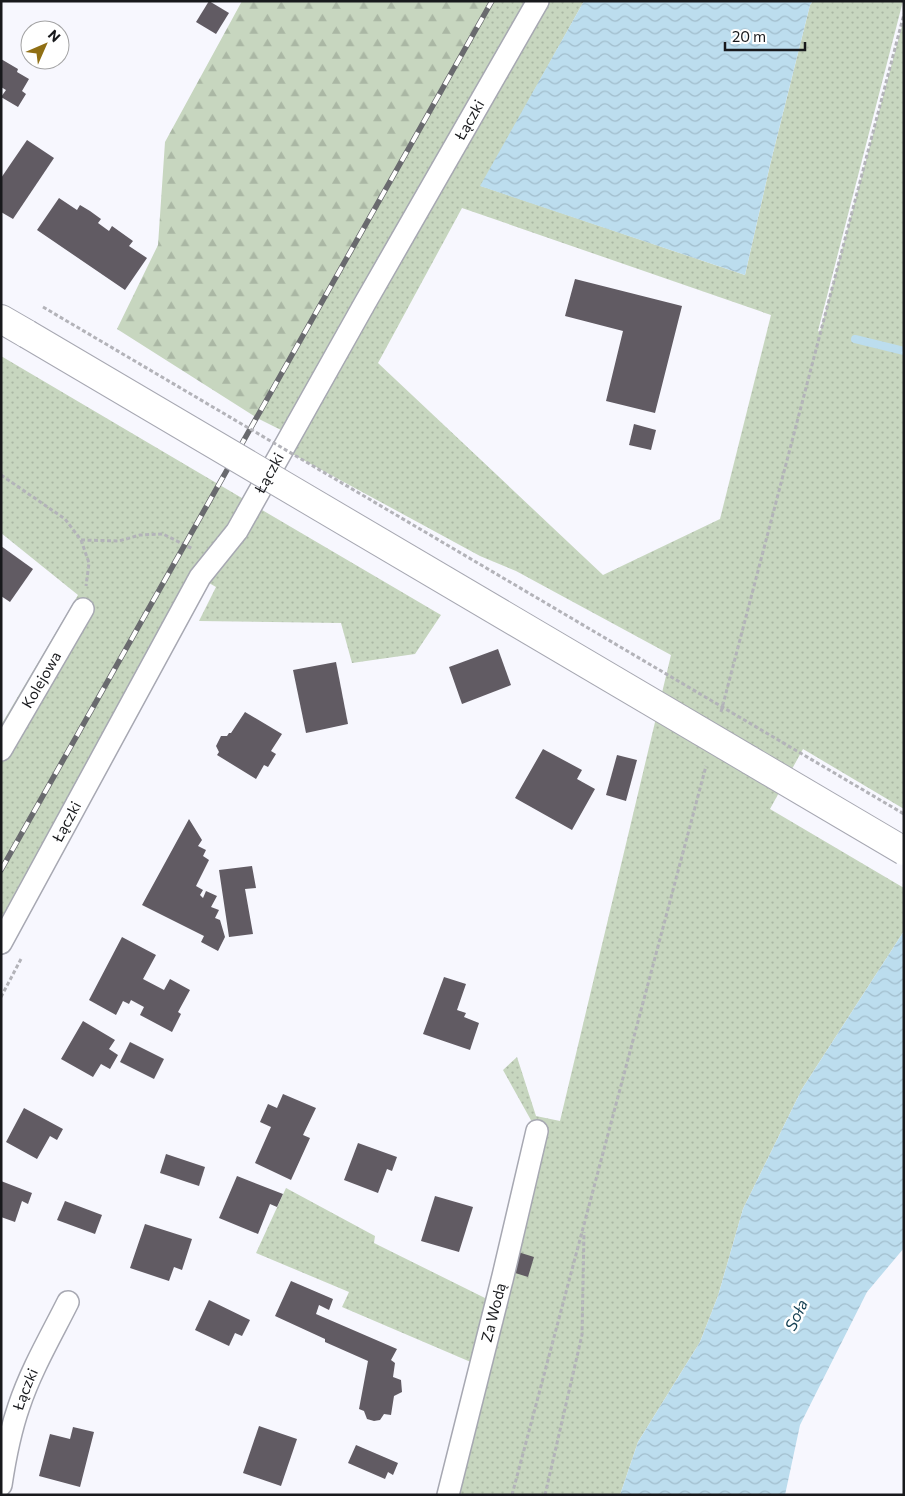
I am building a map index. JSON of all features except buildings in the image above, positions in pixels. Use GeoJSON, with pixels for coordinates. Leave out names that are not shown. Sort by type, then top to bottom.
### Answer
{"type":"FeatureCollection","features":[{"type":"Feature","properties":{"kind":"main road"},"geometry":{"type":"LineString","coordinates":[[1,319],[904,851]]}},
{"type":"Feature","properties":{"kind":"street","name":"Łączki"},"geometry":{"type":"LineString","coordinates":[[1,943],[200,577],[238,531],[365,303],[538,1]]}},
{"type":"Feature","properties":{"kind":"street","name":"Kolejowa"},"geometry":{"type":"LineString","coordinates":[[1,750],[83,609]]}},
{"type":"Feature","properties":{"kind":"street","name":"Za Wodą"},"geometry":{"type":"LineString","coordinates":[[448,1495],[537,1131]]}},
{"type":"Feature","properties":{"kind":"street","name":"Łączki"},"geometry":{"type":"LineString","coordinates":[[1,1485],[7,1447],[19,1406],[37,1362],[68,1302]]}},
{"type":"Feature","properties":{"kind":"path"},"geometry":{"type":"LineString","coordinates":[[43,307],[904,814]]}},
{"type":"Feature","properties":{"kind":"path"},"geometry":{"type":"LineString","coordinates":[[1,475],[65,518],[81,540],[89,563],[83,609]]}},
{"type":"Feature","properties":{"kind":"path"},"geometry":{"type":"LineString","coordinates":[[81,540],[119,541],[140,534],[163,534],[213,561]]}},
{"type":"Feature","properties":{"kind":"path"},"geometry":{"type":"LineString","coordinates":[[545,1495],[582,1335],[584,1226]]}},
{"type":"Feature","properties":{"kind":"green space"},"geometry":{"type":"Polygon","coordinates":[[[242,1],[492,1],[257,418],[117,329],[158,245],[165,142],[242,1]]]}},
{"type":"Feature","properties":{"kind":"green space"},"geometry":{"type":"Polygon","coordinates":[[[492,1],[584,1],[481,186],[745,275],[810,5],[813,1],[903,1],[818,331],[820,332],[904,18],[904,809],[803,749],[770,809],[904,888],[904,931],[802,1089],[743,1209],[718,1296],[700,1342],[638,1442],[620,1495],[448,1495],[473,1363],[342,1307],[349,1292],[256,1253],[286,1188],[375,1236],[374,1243],[485,1298],[503,1276],[537,1131],[503,1070],[517,1057],[536,1116],[560,1121],[671,655],[516,571],[480,556],[283,449],[291,435],[257,418],[492,1]],[[462,208],[378,363],[603,575],[720,519],[771,315],[462,208]]]}},
{"type":"Feature","properties":{"kind":"green space"},"geometry":{"type":"Polygon","coordinates":[[[1,356],[252,504],[1,943],[1,725],[78,595],[1,533],[1,356]]]}},
{"type":"Feature","properties":{"kind":"green space"},"geometry":{"type":"Polygon","coordinates":[[[257,507],[441,615],[415,654],[352,663],[341,623],[199,621],[216,587],[209,583],[240,541],[257,507]]]}},
{"type":"Feature","properties":{"kind":"water"},"geometry":{"type":"Polygon","coordinates":[[[584,1],[813,1],[810,5],[770,165],[745,275],[480,186],[584,1]]]}},
{"type":"Feature","properties":{"kind":"water","name":"Soła"},"geometry":{"type":"Polygon","coordinates":[[[904,931],[904,1248],[867,1292],[800,1425],[785,1495],[620,1495],[638,1442],[700,1342],[718,1296],[743,1209],[802,1089],[904,931]]]}},
{"type":"Feature","properties":{"kind":"waterway"},"geometry":{"type":"LineString","coordinates":[[855,339],[904,351]]}},
{"type":"Feature","properties":{"kind":"railway"},"geometry":{"type":"LineString","coordinates":[[1,870],[492,1]]}}]}
